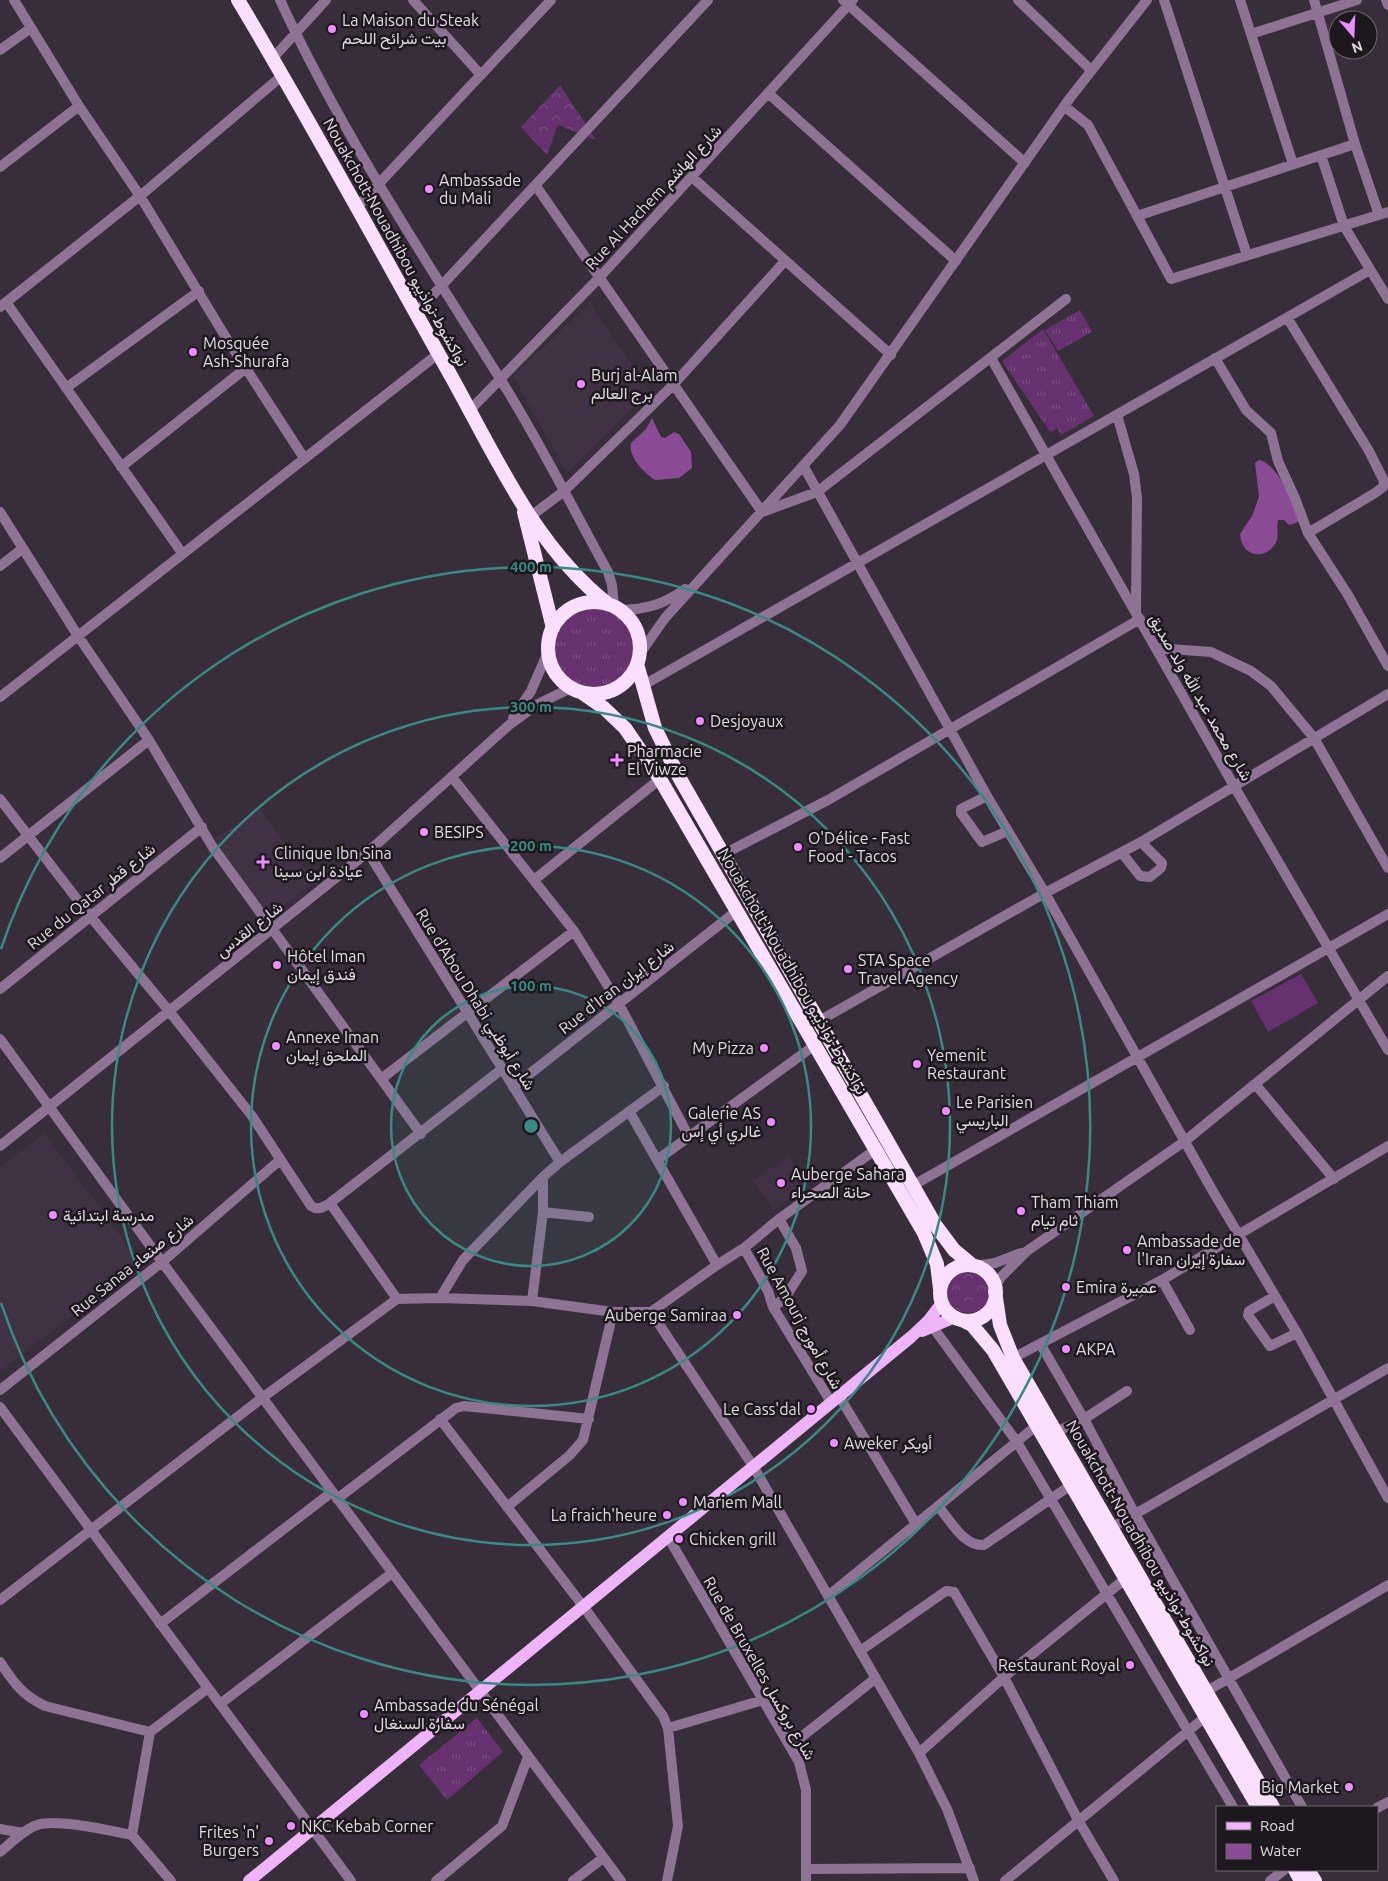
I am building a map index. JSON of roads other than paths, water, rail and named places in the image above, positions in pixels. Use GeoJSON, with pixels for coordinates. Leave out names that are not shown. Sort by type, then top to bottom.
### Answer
{"type":"FeatureCollection","features":[{"type":"Feature","properties":{"kind":"highway","name":"Nouakchott-Nouadhibou نواكشوط-نواذيبو"},"geometry":{"type":"LineString","coordinates":[[238,0],[283,75],[521,502],[572,572],[614,607]]}},
{"type":"Feature","properties":{"kind":"highway","name":"Nouakchott-Nouadhibou نواكشوط-نواذيبو"},"geometry":{"type":"LineString","coordinates":[[521,502],[553,628]]}},
{"type":"Feature","properties":{"kind":"highway"},"geometry":{"type":"LineString","coordinates":[[598,602],[614,607],[630,619],[638,633],[638,660],[626,681],[614,689],[595,694],[576,690],[553,669],[548,652],[553,628],[567,611],[576,606],[598,602]]}},
{"type":"Feature","properties":{"kind":"highway","name":"Nouakchott-Nouadhibou نواكشوط-نواذيبو"},"geometry":{"type":"LineString","coordinates":[[638,660],[642,686],[655,728],[722,855],[912,1186],[941,1233],[954,1250],[974,1266]]}},
{"type":"Feature","properties":{"kind":"highway","name":"Nouakchott-Nouadhibou نواكشوط-نواذيبو"},"geometry":{"type":"LineString","coordinates":[[576,690],[604,708],[625,728],[660,779],[738,910],[924,1233],[937,1264],[941,1296]]}},
{"type":"Feature","properties":{"kind":"highway"},"geometry":{"type":"LineString","coordinates":[[964,1265],[974,1266],[986,1272],[995,1290],[994,1300],[986,1314],[970,1320],[958,1318],[941,1296],[942,1282],[951,1271],[964,1265]]}},
{"type":"Feature","properties":{"kind":"highway","name":"Nouakchott-Nouadhibou نواكشوط-نواذيبو"},"geometry":{"type":"LineString","coordinates":[[995,1290],[1000,1325],[1013,1358],[1111,1528],[1130,1575],[1205,1717],[1257,1806]]}},
{"type":"Feature","properties":{"kind":"highway","name":"Nouakchott-Nouadhibou نواكشوط-نواذيبو"},"geometry":{"type":"LineString","coordinates":[[958,1318],[972,1326],[992,1350],[1071,1485],[1207,1691],[1272,1806]]}},
{"type":"Feature","properties":{"kind":"main road"},"geometry":{"type":"LineString","coordinates":[[249,1881],[911,1336],[929,1320],[941,1296]]}},
{"type":"Feature","properties":{"kind":"main road"},"geometry":{"type":"LineString","coordinates":[[911,1336],[932,1326],[958,1318]]}},
{"type":"Feature","properties":{"kind":"street"},"geometry":{"type":"LineString","coordinates":[[14,0],[79,106],[140,196],[304,458]]}},
{"type":"Feature","properties":{"kind":"street"},"geometry":{"type":"LineString","coordinates":[[280,0],[296,34],[379,182],[441,286],[500,378],[608,572],[612,585],[614,607],[653,606],[673,598],[702,576]]}},
{"type":"Feature","properties":{"kind":"street"},"geometry":{"type":"LineString","coordinates":[[273,58],[326,0]]}},
{"type":"Feature","properties":{"kind":"street"},"geometry":{"type":"LineString","coordinates":[[413,0],[480,75]]}},
{"type":"Feature","properties":{"kind":"street"},"geometry":{"type":"LineString","coordinates":[[356,208],[551,0]]}},
{"type":"Feature","properties":{"kind":"street"},"geometry":{"type":"LineString","coordinates":[[416,313],[708,0]]}},
{"type":"Feature","properties":{"kind":"street"},"geometry":{"type":"LineString","coordinates":[[1018,0],[1091,70]]}},
{"type":"Feature","properties":{"kind":"street"},"geometry":{"type":"LineString","coordinates":[[638,660],[664,618],[804,467],[840,425],[891,355],[1064,106],[1147,0]]}},
{"type":"Feature","properties":{"kind":"street"},"geometry":{"type":"LineString","coordinates":[[1164,0],[1248,255]]}},
{"type":"Feature","properties":{"kind":"street"},"geometry":{"type":"LineString","coordinates":[[1240,0],[1293,164]]}},
{"type":"Feature","properties":{"kind":"street"},"geometry":{"type":"LineString","coordinates":[[1064,106],[1088,125],[1172,279],[1384,213],[1355,144],[1314,0]]}},
{"type":"Feature","properties":{"kind":"street"},"geometry":{"type":"LineString","coordinates":[[1251,34],[1358,0]]}},
{"type":"Feature","properties":{"kind":"street"},"geometry":{"type":"LineString","coordinates":[[1386,0],[1388,5]]}},
{"type":"Feature","properties":{"kind":"street"},"geometry":{"type":"LineString","coordinates":[[848,2],[1025,163]]}},
{"type":"Feature","properties":{"kind":"street","name":"Rue Al Hachem شارع الهاشم"},"geometry":{"type":"LineString","coordinates":[[470,410],[598,279],[769,94],[848,2]]}},
{"type":"Feature","properties":{"kind":"street"},"geometry":{"type":"LineString","coordinates":[[0,50],[31,28]]}},
{"type":"Feature","properties":{"kind":"street"},"geometry":{"type":"LineString","coordinates":[[182,553],[66,388],[3,304],[140,196],[283,75]]}},
{"type":"Feature","properties":{"kind":"street"},"geometry":{"type":"LineString","coordinates":[[769,94],[956,261]]}},
{"type":"Feature","properties":{"kind":"street"},"geometry":{"type":"LineString","coordinates":[[0,167],[79,106]]}},
{"type":"Feature","properties":{"kind":"street"},"geometry":{"type":"LineString","coordinates":[[1137,216],[1355,144]]}},
{"type":"Feature","properties":{"kind":"street"},"geometry":{"type":"LineString","coordinates":[[1321,155],[1344,226],[1388,299]]}},
{"type":"Feature","properties":{"kind":"street"},"geometry":{"type":"LineString","coordinates":[[692,177],[891,355]]}},
{"type":"Feature","properties":{"kind":"street"},"geometry":{"type":"LineString","coordinates":[[536,186],[598,279],[762,512]]}},
{"type":"Feature","properties":{"kind":"street"},"geometry":{"type":"LineString","coordinates":[[531,516],[563,492],[673,385],[785,261]]}},
{"type":"Feature","properties":{"kind":"street"},"geometry":{"type":"LineString","coordinates":[[642,686],[1370,270]]}},
{"type":"Feature","properties":{"kind":"street"},"geometry":{"type":"LineString","coordinates":[[66,388],[199,291]]}},
{"type":"Feature","properties":{"kind":"street"},"geometry":{"type":"LineString","coordinates":[[762,512],[817,492],[1066,299]]}},
{"type":"Feature","properties":{"kind":"street"},"geometry":{"type":"LineString","coordinates":[[1288,318],[1369,451],[1384,481],[1383,487],[1375,493],[1308,533]]}},
{"type":"Feature","properties":{"kind":"street"},"geometry":{"type":"LineString","coordinates":[[0,697],[438,354]]}},
{"type":"Feature","properties":{"kind":"street","name":"شارع محمد عبد الله ولد صديق"},"geometry":{"type":"LineString","coordinates":[[991,358],[1234,786],[1388,1050]]}},
{"type":"Feature","properties":{"kind":"street"},"geometry":{"type":"LineString","coordinates":[[1215,358],[1246,410],[1271,433],[1278,461],[1308,533],[1348,595],[1388,666]]}},
{"type":"Feature","properties":{"kind":"street"},"geometry":{"type":"LineString","coordinates":[[121,467],[246,368]]}},
{"type":"Feature","properties":{"kind":"street"},"geometry":{"type":"LineString","coordinates":[[722,855],[828,800],[952,729],[1138,615],[1137,498],[1134,474],[1117,414]]}},
{"type":"Feature","properties":{"kind":"street"},"geometry":{"type":"LineString","coordinates":[[804,467],[952,729],[987,796],[1045,893],[1239,1236],[1297,1333],[1388,1498]]}},
{"type":"Feature","properties":{"kind":"street"},"geometry":{"type":"LineString","coordinates":[[0,512],[78,636],[149,740],[212,846],[421,1134]]}},
{"type":"Feature","properties":{"kind":"street"},"geometry":{"type":"LineString","coordinates":[[0,566],[22,549]]}},
{"type":"Feature","properties":{"kind":"street"},"geometry":{"type":"LineString","coordinates":[[1156,648],[1211,652],[1251,671],[1271,686],[1314,738],[1388,868]]}},
{"type":"Feature","properties":{"kind":"street"},"geometry":{"type":"LineString","coordinates":[[509,726],[531,691],[548,652]]}},
{"type":"Feature","properties":{"kind":"street"},"geometry":{"type":"LineString","coordinates":[[509,726],[538,704],[576,690]]}},
{"type":"Feature","properties":{"kind":"street"},"geometry":{"type":"LineString","coordinates":[[817,1022],[1045,893],[1122,853],[1388,694]]}},
{"type":"Feature","properties":{"kind":"street","name":"شارع القدس"},"geometry":{"type":"LineString","coordinates":[[0,1146],[368,852],[509,726]]}},
{"type":"Feature","properties":{"kind":"street"},"geometry":{"type":"LineString","coordinates":[[0,858],[149,740]]}},
{"type":"Feature","properties":{"kind":"street"},"geometry":{"type":"LineString","coordinates":[[452,777],[574,931],[619,1004],[664,1086],[689,1137]]}},
{"type":"Feature","properties":{"kind":"street"},"geometry":{"type":"LineString","coordinates":[[534,880],[660,779]]}},
{"type":"Feature","properties":{"kind":"street"},"geometry":{"type":"LineString","coordinates":[[987,796],[961,809],[961,813],[982,842],[1008,830]]}},
{"type":"Feature","properties":{"kind":"street"},"geometry":{"type":"LineString","coordinates":[[0,799],[90,916],[169,1011],[252,1116],[311,1206],[320,1209],[330,1203],[502,1069]]}},
{"type":"Feature","properties":{"kind":"street","name":"Rue du Qatar شارع قطر"},"geometry":{"type":"LineString","coordinates":[[0,988],[202,827]]}},
{"type":"Feature","properties":{"kind":"street"},"geometry":{"type":"LineString","coordinates":[[1122,853],[1140,876],[1150,877],[1161,868],[1162,863],[1141,842]]}},
{"type":"Feature","properties":{"kind":"street","name":"Rue d'Abou Dhabi شارع أبوظبي"},"geometry":{"type":"LineString","coordinates":[[368,852],[560,1162]]}},
{"type":"Feature","properties":{"kind":"street","name":"Rue d'Iran شارع إيران"},"geometry":{"type":"LineString","coordinates":[[513,1087],[738,910]]}},
{"type":"Feature","properties":{"kind":"street"},"geometry":{"type":"LineString","coordinates":[[912,1186],[1388,914]]}},
{"type":"Feature","properties":{"kind":"street"},"geometry":{"type":"LineString","coordinates":[[381,1080],[574,931]]}},
{"type":"Feature","properties":{"kind":"street"},"geometry":{"type":"LineString","coordinates":[[995,1290],[1001,1277],[1027,1251],[1185,1140],[1256,1085],[1388,976]]}},
{"type":"Feature","properties":{"kind":"street"},"geometry":{"type":"LineString","coordinates":[[0,1039],[262,1398],[621,1881]]}},
{"type":"Feature","properties":{"kind":"street"},"geometry":{"type":"LineString","coordinates":[[657,1160],[816,1045]]}},
{"type":"Feature","properties":{"kind":"street"},"geometry":{"type":"LineString","coordinates":[[1256,1085],[1334,1179]]}},
{"type":"Feature","properties":{"kind":"street"},"geometry":{"type":"LineString","coordinates":[[440,1298],[463,1260],[543,1178],[560,1162],[664,1086]]}},
{"type":"Feature","properties":{"kind":"street"},"geometry":{"type":"LineString","coordinates":[[629,1111],[717,1264]]}},
{"type":"Feature","properties":{"kind":"street"},"geometry":{"type":"LineString","coordinates":[[1013,1358],[1162,1280],[1388,1146]]}},
{"type":"Feature","properties":{"kind":"street"},"geometry":{"type":"LineString","coordinates":[[0,1600],[170,1471],[262,1398],[397,1299],[440,1298],[532,1301],[614,1312],[651,1312],[717,1264],[744,1248],[780,1219],[875,1150]]}},
{"type":"Feature","properties":{"kind":"street","name":"Rue Sanaa شارع صنعاء"},"geometry":{"type":"LineString","coordinates":[[0,1390],[162,1262],[280,1160]]}},
{"type":"Feature","properties":{"kind":"street"},"geometry":{"type":"LineString","coordinates":[[532,1301],[543,1212],[543,1178]]}},
{"type":"Feature","properties":{"kind":"street"},"geometry":{"type":"LineString","coordinates":[[330,1203],[397,1299]]}},
{"type":"Feature","properties":{"kind":"street"},"geometry":{"type":"LineString","coordinates":[[543,1212],[589,1217]]}},
{"type":"Feature","properties":{"kind":"street"},"geometry":{"type":"LineString","coordinates":[[773,1306],[785,1298],[802,1271],[796,1248],[780,1219]]}},
{"type":"Feature","properties":{"kind":"street","name":"Rue Amourj شارع أمورج"},"geometry":{"type":"LineString","coordinates":[[744,1248],[768,1291],[773,1306],[916,1524]]}},
{"type":"Feature","properties":{"kind":"street"},"geometry":{"type":"LineString","coordinates":[[974,1266],[995,1262],[1027,1251]]}},
{"type":"Feature","properties":{"kind":"street"},"geometry":{"type":"LineString","coordinates":[[1162,1280],[1190,1330]]}},
{"type":"Feature","properties":{"kind":"street"},"geometry":{"type":"LineString","coordinates":[[1275,1296],[1249,1311],[1248,1315],[1270,1346],[1297,1333]]}},
{"type":"Feature","properties":{"kind":"street"},"geometry":{"type":"LineString","coordinates":[[507,1507],[570,1455],[583,1440],[614,1312]]}},
{"type":"Feature","properties":{"kind":"street"},"geometry":{"type":"LineString","coordinates":[[651,1312],[754,1466],[919,1753],[947,1809],[974,1881]]}},
{"type":"Feature","properties":{"kind":"street"},"geometry":{"type":"LineString","coordinates":[[932,1326],[1017,1442],[1232,1806]]}},
{"type":"Feature","properties":{"kind":"street"},"geometry":{"type":"LineString","coordinates":[[1041,1344],[1084,1419],[1134,1514],[1170,1573],[1228,1679],[1301,1806]]}},
{"type":"Feature","properties":{"kind":"street"},"geometry":{"type":"LineString","coordinates":[[1111,1528],[1388,1368]]}},
{"type":"Feature","properties":{"kind":"street"},"geometry":{"type":"LineString","coordinates":[[1056,1432],[1084,1419],[1127,1391]]}},
{"type":"Feature","properties":{"kind":"street"},"geometry":{"type":"LineString","coordinates":[[160,1624],[456,1408],[464,1406],[589,1419]]}},
{"type":"Feature","properties":{"kind":"street"},"geometry":{"type":"LineString","coordinates":[[0,1407],[351,1881]]}},
{"type":"Feature","properties":{"kind":"street"},"geometry":{"type":"LineString","coordinates":[[440,1419],[583,1606],[656,1705],[668,1728],[678,1826],[667,1881]]}},
{"type":"Feature","properties":{"kind":"street"},"geometry":{"type":"LineString","coordinates":[[828,1596],[1036,1426]]}},
{"type":"Feature","properties":{"kind":"street"},"geometry":{"type":"LineString","coordinates":[[938,1506],[968,1541],[978,1546],[984,1546],[1071,1485]]}},
{"type":"Feature","properties":{"kind":"street","name":"Rue de Bruxelles شارع بروكسل"},"geometry":{"type":"LineString","coordinates":[[668,1537],[799,1762],[806,1790],[806,1881]]}},
{"type":"Feature","properties":{"kind":"street"},"geometry":{"type":"LineString","coordinates":[[220,1704],[392,1573]]}},
{"type":"Feature","properties":{"kind":"street"},"geometry":{"type":"LineString","coordinates":[[919,1753],[1004,1677],[1130,1575]]}},
{"type":"Feature","properties":{"kind":"street"},"geometry":{"type":"LineString","coordinates":[[1207,1691],[1388,1585]]}},
{"type":"Feature","properties":{"kind":"street"},"geometry":{"type":"LineString","coordinates":[[860,1650],[949,1590],[954,1592],[1004,1677],[1078,1820],[1114,1881]]}},
{"type":"Feature","properties":{"kind":"street"},"geometry":{"type":"LineString","coordinates":[[0,1662],[24,1695],[45,1706],[150,1732]]}},
{"type":"Feature","properties":{"kind":"street"},"geometry":{"type":"LineString","coordinates":[[790,1746],[876,1678]]}},
{"type":"Feature","properties":{"kind":"street"},"geometry":{"type":"LineString","coordinates":[[132,1835],[150,1732],[208,1688]]}},
{"type":"Feature","properties":{"kind":"street"},"geometry":{"type":"LineString","coordinates":[[668,1728],[763,1700]]}},
{"type":"Feature","properties":{"kind":"street"},"geometry":{"type":"LineString","coordinates":[[1005,1881],[1217,1708]]}},
{"type":"Feature","properties":{"kind":"street"},"geometry":{"type":"LineString","coordinates":[[436,1881],[502,1826],[528,1757]]}},
{"type":"Feature","properties":{"kind":"street"},"geometry":{"type":"LineString","coordinates":[[0,1852],[23,1833],[39,1824],[51,1823],[132,1835],[171,1881]]}},
{"type":"Feature","properties":{"kind":"street"},"geometry":{"type":"LineString","coordinates":[[0,1829],[23,1833]]}},
{"type":"Feature","properties":{"kind":"street"},"geometry":{"type":"LineString","coordinates":[[573,1881],[603,1858]]}},
{"type":"Feature","properties":{"kind":"street"},"geometry":{"type":"LineString","coordinates":[[807,1869],[970,1868]]}},
{"type":"Feature","properties":{"kind":"street"},"geometry":{"type":"LineString","coordinates":[[1271,1880],[1283,1871]]}},
{"type":"Feature","properties":{"kind":"water"},"geometry":{"type":"Polygon","coordinates":[[[652,418],[661,437],[665,438],[674,432],[679,434],[691,452],[692,468],[679,478],[655,480],[634,459],[631,443],[646,429],[652,418]]]}},
{"type":"Feature","properties":{"kind":"water"},"geometry":{"type":"Polygon","coordinates":[[[1259,460],[1265,462],[1278,476],[1294,504],[1300,520],[1289,525],[1284,520],[1278,520],[1278,538],[1269,551],[1263,554],[1251,553],[1246,549],[1240,534],[1252,516],[1259,497],[1255,463],[1259,460]]]}},
{"type":"Feature","properties":{"kind":"place","name":"La Maison du Steak بيت شرائح اللحم"},"geometry":{"type":"Point","coordinates":[332,29]}},
{"type":"Feature","properties":{"kind":"place","name":"Ambassade du Mali"},"geometry":{"type":"Point","coordinates":[429,189]}},
{"type":"Feature","properties":{"kind":"place","name":"Mosquée Ash-Shurafa"},"geometry":{"type":"Point","coordinates":[193,352]}},
{"type":"Feature","properties":{"kind":"place","name":"Burj al-Alam برج العالم"},"geometry":{"type":"Point","coordinates":[581,384]}},
{"type":"Feature","properties":{"kind":"place","name":"Desjoyaux"},"geometry":{"type":"Point","coordinates":[700,721]}},
{"type":"Feature","properties":{"kind":"place","name":"Pharmacie El Viwze"},"geometry":{"type":"Point","coordinates":[617,760]}},
{"type":"Feature","properties":{"kind":"place","name":"BESIPS"},"geometry":{"type":"Point","coordinates":[424,832]}},
{"type":"Feature","properties":{"kind":"place","name":"O'Délice - Fast Food - Tacos"},"geometry":{"type":"Point","coordinates":[798,847]}},
{"type":"Feature","properties":{"kind":"place","name":"Clinique Ibn Sina عيادة ابن سينا"},"geometry":{"type":"Point","coordinates":[263,862]}},
{"type":"Feature","properties":{"kind":"place","name":"Hôtel Iman فندق إيمان"},"geometry":{"type":"Point","coordinates":[277,965]}},
{"type":"Feature","properties":{"kind":"place","name":"STA Space Travel Agency"},"geometry":{"type":"Point","coordinates":[848,969]}},
{"type":"Feature","properties":{"kind":"place","name":"Annexe Iman الملحق إيمان"},"geometry":{"type":"Point","coordinates":[276,1046]}},
{"type":"Feature","properties":{"kind":"place","name":"My Pizza"},"geometry":{"type":"Point","coordinates":[764,1048]}},
{"type":"Feature","properties":{"kind":"place","name":"Yemenit Restaurant"},"geometry":{"type":"Point","coordinates":[917,1064]}},
{"type":"Feature","properties":{"kind":"place","name":"Le Parisien الباريسي"},"geometry":{"type":"Point","coordinates":[946,1111]}},
{"type":"Feature","properties":{"kind":"place","name":"Galerie AS غالري أي إس"},"geometry":{"type":"Point","coordinates":[771,1122]}},
{"type":"Feature","properties":{"kind":"place","name":"Auberge Sahara حانة الصحراء"},"geometry":{"type":"Point","coordinates":[781,1183]}},
{"type":"Feature","properties":{"kind":"place","name":"Tham Thiam ثام تيام"},"geometry":{"type":"Point","coordinates":[1021,1211]}},
{"type":"Feature","properties":{"kind":"place","name":"مدرسة ابتدائية"},"geometry":{"type":"Point","coordinates":[53,1215]}},
{"type":"Feature","properties":{"kind":"place","name":"Ambassade de l'Iran سفارة إيران"},"geometry":{"type":"Point","coordinates":[1127,1250]}},
{"type":"Feature","properties":{"kind":"place","name":"Emira عميرة"},"geometry":{"type":"Point","coordinates":[1066,1287]}},
{"type":"Feature","properties":{"kind":"place","name":"Auberge Samiraa"},"geometry":{"type":"Point","coordinates":[737,1315]}},
{"type":"Feature","properties":{"kind":"place","name":"AKPA"},"geometry":{"type":"Point","coordinates":[1066,1349]}},
{"type":"Feature","properties":{"kind":"place","name":"Le Cass'dal"},"geometry":{"type":"Point","coordinates":[811,1409]}},
{"type":"Feature","properties":{"kind":"place","name":"Aweker أويكر"},"geometry":{"type":"Point","coordinates":[834,1443]}},
{"type":"Feature","properties":{"kind":"place","name":"Mariem Mall"},"geometry":{"type":"Point","coordinates":[683,1502]}},
{"type":"Feature","properties":{"kind":"place","name":"La fraich'heure"},"geometry":{"type":"Point","coordinates":[667,1515]}},
{"type":"Feature","properties":{"kind":"place","name":"Chicken grill"},"geometry":{"type":"Point","coordinates":[679,1539]}},
{"type":"Feature","properties":{"kind":"place","name":"Restaurant Royal"},"geometry":{"type":"Point","coordinates":[1130,1665]}},
{"type":"Feature","properties":{"kind":"place","name":"Ambassade du Sénégal سفارة السنغال"},"geometry":{"type":"Point","coordinates":[364,1714]}},
{"type":"Feature","properties":{"kind":"place","name":"Big Market"},"geometry":{"type":"Point","coordinates":[1349,1787]}},
{"type":"Feature","properties":{"kind":"place","name":"NKC Kebab Corner"},"geometry":{"type":"Point","coordinates":[291,1826]}},
{"type":"Feature","properties":{"kind":"place","name":"Frites 'n' Burgers"},"geometry":{"type":"Point","coordinates":[269,1841]}}]}
